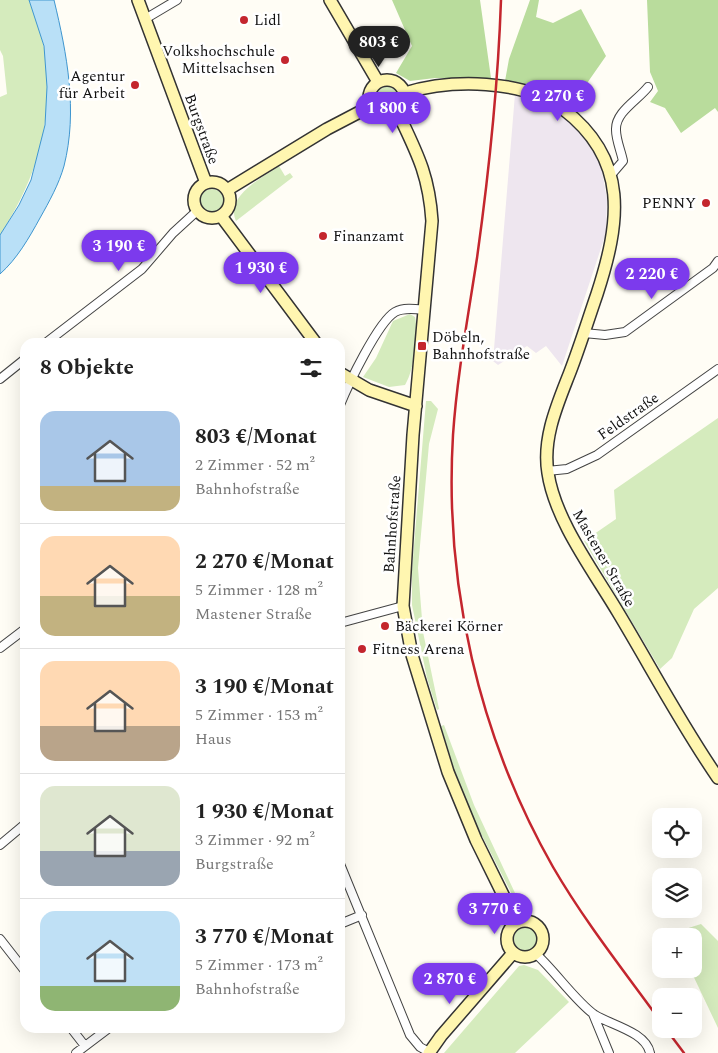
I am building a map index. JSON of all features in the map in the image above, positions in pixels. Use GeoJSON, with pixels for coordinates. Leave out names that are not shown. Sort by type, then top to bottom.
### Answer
{"type":"FeatureCollection","features":[{"type":"Feature","properties":{"kind":"main road","name":"Burgstraße"},"geometry":{"type":"LineString","coordinates":[[138,0],[206,183]]}},
{"type":"Feature","properties":{"kind":"main road"},"geometry":{"type":"LineString","coordinates":[[330,0],[378,82]]}},
{"type":"Feature","properties":{"kind":"main road"},"geometry":{"type":"LineString","coordinates":[[394,81],[399,84],[405,93],[404,104],[398,113],[386,116],[375,111],[371,106],[370,91],[378,82],[394,81]]}},
{"type":"Feature","properties":{"kind":"main road","name":"Mastener Straße"},"geometry":{"type":"LineString","coordinates":[[405,93],[442,86],[488,86],[518,89],[541,95],[571,115],[591,136],[606,160],[616,198],[614,231],[584,333],[551,428],[547,454],[547,471],[555,500],[572,535],[718,778]]}},
{"type":"Feature","properties":{"kind":"main road"},"geometry":{"type":"LineString","coordinates":[[227,190],[327,129],[371,106]]}},
{"type":"Feature","properties":{"kind":"main road","name":"Bahnhofstraße"},"geometry":{"type":"LineString","coordinates":[[398,113],[422,163],[431,199],[432,229],[416,406],[403,606],[412,655],[445,764],[479,845],[517,923]]}},
{"type":"Feature","properties":{"kind":"main road"},"geometry":{"type":"LineString","coordinates":[[215,182],[227,190],[230,198],[229,206],[221,216],[208,218],[197,211],[194,203],[195,195],[199,188],[206,183],[215,182]]}},
{"type":"Feature","properties":{"kind":"main road"},"geometry":{"type":"LineString","coordinates":[[221,216],[312,338]]}},
{"type":"Feature","properties":{"kind":"main road"},"geometry":{"type":"LineString","coordinates":[[345,376],[369,390],[416,406]]}},
{"type":"Feature","properties":{"kind":"main road"},"geometry":{"type":"LineString","coordinates":[[517,923],[531,923],[540,930],[543,942],[536,954],[522,957],[513,953],[509,946],[508,935],[517,923]]}},
{"type":"Feature","properties":{"kind":"main road"},"geometry":{"type":"LineString","coordinates":[[429,1053],[441,1036],[513,953]]}},
{"type":"Feature","properties":{"kind":"street"},"geometry":{"type":"LineString","coordinates":[[145,19],[177,0]]}},
{"type":"Feature","properties":{"kind":"street"},"geometry":{"type":"LineString","coordinates":[[611,175],[623,161],[616,129],[619,116],[648,87]]}},
{"type":"Feature","properties":{"kind":"street"},"geometry":{"type":"LineString","coordinates":[[52,338],[142,269],[173,233],[197,211]]}},
{"type":"Feature","properties":{"kind":"street"},"geometry":{"type":"LineString","coordinates":[[584,333],[605,335],[625,332],[713,268],[718,261]]}},
{"type":"Feature","properties":{"kind":"street"},"geometry":{"type":"LineString","coordinates":[[345,392],[360,362],[390,316],[402,310],[426,310]]}},
{"type":"Feature","properties":{"kind":"street"},"geometry":{"type":"LineString","coordinates":[[0,379],[20,364]]}},
{"type":"Feature","properties":{"kind":"street","name":"Feldstraße"},"geometry":{"type":"LineString","coordinates":[[547,471],[567,469],[597,455],[718,368]]}},
{"type":"Feature","properties":{"kind":"street"},"geometry":{"type":"LineString","coordinates":[[345,622],[403,606]]}},
{"type":"Feature","properties":{"kind":"street"},"geometry":{"type":"LineString","coordinates":[[0,648],[20,635]]}},
{"type":"Feature","properties":{"kind":"street"},"geometry":{"type":"LineString","coordinates":[[0,845],[20,830]]}},
{"type":"Feature","properties":{"kind":"street"},"geometry":{"type":"LineString","coordinates":[[345,875],[410,1036],[420,1047],[429,1053]]}},
{"type":"Feature","properties":{"kind":"street"},"geometry":{"type":"LineString","coordinates":[[345,922],[362,914]]}},
{"type":"Feature","properties":{"kind":"street"},"geometry":{"type":"LineString","coordinates":[[0,939],[20,964]]}},
{"type":"Feature","properties":{"kind":"street"},"geometry":{"type":"LineString","coordinates":[[536,954],[593,1014],[642,1039],[649,1047],[650,1053]]}},
{"type":"Feature","properties":{"kind":"street"},"geometry":{"type":"LineString","coordinates":[[593,1014],[610,1053]]}},
{"type":"Feature","properties":{"kind":"street"},"geometry":{"type":"LineString","coordinates":[[75,1033],[85,1046]]}},
{"type":"Feature","properties":{"kind":"street"},"geometry":{"type":"LineString","coordinates":[[76,1053],[102,1033]]}},
{"type":"Feature","properties":{"kind":"shaded area"},"geometry":{"type":"Polygon","coordinates":[[[515,94],[547,107],[568,120],[586,140],[601,166],[607,199],[606,233],[562,366],[546,346],[536,353],[527,346],[498,365],[493,361],[515,94]]]}},
{"type":"Feature","properties":{"kind":"green space"},"geometry":{"type":"Polygon","coordinates":[[[0,0],[29,0],[44,48],[47,99],[45,123],[34,168],[25,190],[0,235],[0,97],[7,94],[3,56],[0,50],[0,0]]]}},
{"type":"Feature","properties":{"kind":"green space"},"geometry":{"type":"Polygon","coordinates":[[[392,0],[480,0],[491,78],[435,78],[410,81],[396,73],[412,46],[392,0]]]}},
{"type":"Feature","properties":{"kind":"green space"},"geometry":{"type":"Polygon","coordinates":[[[530,0],[539,0],[536,17],[553,23],[581,9],[606,56],[569,109],[534,89],[505,81],[509,59],[530,0]]]}},
{"type":"Feature","properties":{"kind":"green space"},"geometry":{"type":"Polygon","coordinates":[[[647,0],[718,0],[718,112],[715,108],[681,133],[665,108],[650,102],[658,91],[650,72],[647,0]]]}},
{"type":"Feature","properties":{"kind":"green space"},"geometry":{"type":"Polygon","coordinates":[[[387,87],[395,90],[398,98],[395,106],[387,109],[379,106],[376,98],[379,90],[387,87]]]}},
{"type":"Feature","properties":{"kind":"green space"},"geometry":{"type":"Polygon","coordinates":[[[279,166],[285,176],[290,173],[293,177],[236,221],[234,212],[240,196],[255,182],[279,166]]]}},
{"type":"Feature","properties":{"kind":"green space"},"geometry":{"type":"Polygon","coordinates":[[[212,189],[220,193],[224,201],[220,209],[212,213],[204,209],[200,201],[204,193],[212,189]]]}},
{"type":"Feature","properties":{"kind":"green space"},"geometry":{"type":"Polygon","coordinates":[[[410,314],[415,317],[416,342],[411,371],[405,385],[389,387],[363,377],[376,358],[393,321],[410,314]]]}},
{"type":"Feature","properties":{"kind":"green space"},"geometry":{"type":"Polygon","coordinates":[[[426,401],[431,401],[438,409],[429,444],[418,568],[423,632],[439,709],[437,710],[427,678],[412,605],[412,570],[426,401]]]}},
{"type":"Feature","properties":{"kind":"green space"},"geometry":{"type":"Polygon","coordinates":[[[718,418],[718,588],[694,609],[672,658],[660,669],[584,541],[616,519],[614,490],[718,418]]]}},
{"type":"Feature","properties":{"kind":"green space"},"geometry":{"type":"Polygon","coordinates":[[[444,725],[474,805],[522,908],[520,910],[475,822],[452,764],[441,726],[444,725]]]}},
{"type":"Feature","properties":{"kind":"green space"},"geometry":{"type":"Polygon","coordinates":[[[701,924],[718,941],[718,1028],[702,994],[702,988],[699,988],[694,978],[702,978],[702,928],[689,928],[701,924]]]}},
{"type":"Feature","properties":{"kind":"green space"},"geometry":{"type":"Polygon","coordinates":[[[526,927],[534,931],[538,939],[534,947],[526,951],[518,947],[514,939],[518,931],[526,927]]]}},
{"type":"Feature","properties":{"kind":"green space"},"geometry":{"type":"Polygon","coordinates":[[[524,965],[538,970],[569,1002],[515,1053],[444,1053],[519,966],[524,965]]]}},
{"type":"Feature","properties":{"kind":"water"},"geometry":{"type":"Polygon","coordinates":[[[29,0],[54,0],[67,62],[70,104],[68,145],[64,166],[57,186],[32,233],[12,262],[0,274],[0,235],[19,205],[31,180],[45,125],[47,87],[44,46],[29,0]]]}},
{"type":"Feature","properties":{"kind":"railway"},"geometry":{"type":"LineString","coordinates":[[501,0],[498,65],[489,162],[460,369],[453,435],[454,548],[461,603],[472,659],[486,713],[505,766],[527,817],[553,867],[578,907],[652,1010]]}},
{"type":"Feature","properties":{"kind":"railway"},"geometry":{"type":"LineString","coordinates":[[673,1038],[684,1053]]}},
{"type":"Feature","properties":{"kind":"place","name":"Lidl"},"geometry":{"type":"Point","coordinates":[244,20]}},
{"type":"Feature","properties":{"kind":"place","name":"Volkshochschule Mittelsachsen"},"geometry":{"type":"Point","coordinates":[285,60]}},
{"type":"Feature","properties":{"kind":"place","name":"Agentur für Arbeit"},"geometry":{"type":"Point","coordinates":[135,85]}},
{"type":"Feature","properties":{"kind":"place","name":"PENNY"},"geometry":{"type":"Point","coordinates":[706,203]}},
{"type":"Feature","properties":{"kind":"place","name":"Finanzamt"},"geometry":{"type":"Point","coordinates":[323,236]}},
{"type":"Feature","properties":{"kind":"place","name":"Döbeln, Bahnhofstraße"},"geometry":{"type":"Point","coordinates":[422,346]}},
{"type":"Feature","properties":{"kind":"place","name":"Bäckerei Körner"},"geometry":{"type":"Point","coordinates":[385,626]}},
{"type":"Feature","properties":{"kind":"place","name":"Fitness Arena"},"geometry":{"type":"Point","coordinates":[362,649]}}]}
